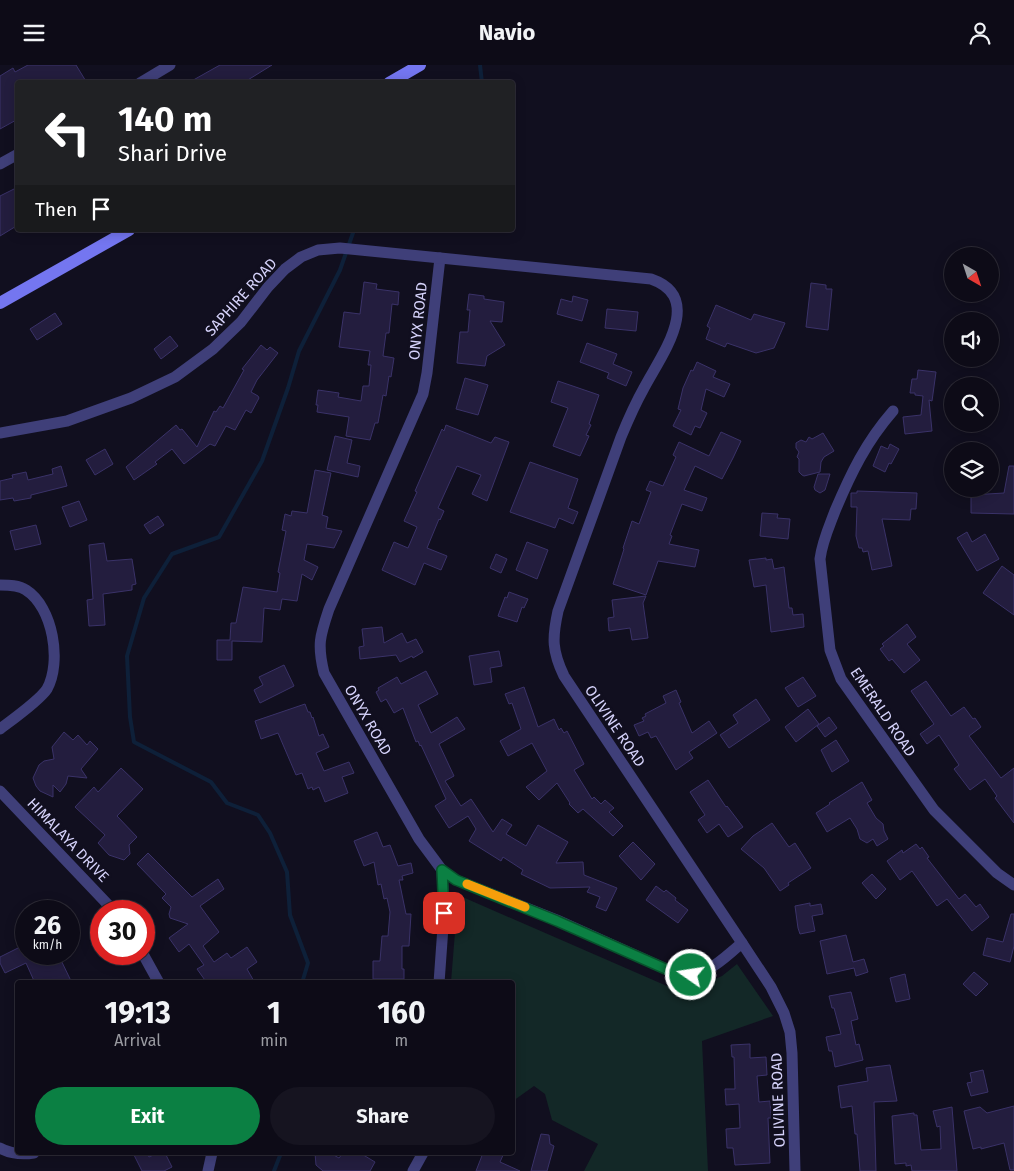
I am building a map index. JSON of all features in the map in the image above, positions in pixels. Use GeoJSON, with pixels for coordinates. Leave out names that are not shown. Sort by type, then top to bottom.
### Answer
{"type":"FeatureCollection","features":[{"type":"Feature","properties":{"kind":"street"},"geometry":{"type":"LineString","coordinates":[[145,80],[170,65]]}},
{"type":"Feature","properties":{"kind":"street"},"geometry":{"type":"LineString","coordinates":[[394,80],[420,65]]}},
{"type":"Feature","properties":{"kind":"street"},"geometry":{"type":"LineString","coordinates":[[0,164],[15,156]]}},
{"type":"Feature","properties":{"kind":"street"},"geometry":{"type":"LineString","coordinates":[[0,303],[125,232]]}},
{"type":"Feature","properties":{"kind":"street","name":"SAPHIRE ROAD"},"geometry":{"type":"LineString","coordinates":[[0,433],[67,421],[131,398],[175,377],[213,349],[241,322],[268,287],[285,269],[301,257],[318,250],[340,248],[651,279],[665,286]]}},
{"type":"Feature","properties":{"kind":"street","name":"ONYX ROAD"},"geometry":{"type":"LineString","coordinates":[[440,258],[428,373],[424,394],[329,609],[320,637],[320,655],[324,673],[419,839],[442,870],[456,880],[557,921],[677,974],[691,975],[704,972],[742,943]]}},
{"type":"Feature","properties":{"kind":"street","name":"OLIVINE ROAD"},"geometry":{"type":"LineString","coordinates":[[665,286],[671,291],[678,306],[677,322],[668,344],[630,415],[558,611],[553,630],[553,647],[557,662],[564,676],[771,987],[784,1013],[790,1032],[792,1053],[795,1171]]}},
{"type":"Feature","properties":{"kind":"street","name":"EMERALD ROAD"},"geometry":{"type":"LineString","coordinates":[[893,411],[876,431],[866,447],[847,484],[821,546],[820,559],[830,650],[841,679],[934,810],[997,873],[1014,885]]}},
{"type":"Feature","properties":{"kind":"street"},"geometry":{"type":"LineString","coordinates":[[0,585],[12,585],[25,589],[36,598],[49,624],[55,657],[53,675],[46,691],[0,729]]}},
{"type":"Feature","properties":{"kind":"street","name":"HIMALAYA DRIVE"},"geometry":{"type":"LineString","coordinates":[[0,791],[104,900]]}},
{"type":"Feature","properties":{"kind":"street"},"geometry":{"type":"LineString","coordinates":[[439,980],[444,913],[442,870]]}},
{"type":"Feature","properties":{"kind":"street"},"geometry":{"type":"LineString","coordinates":[[149,965],[157,980]]}},
{"type":"Feature","properties":{"kind":"street"},"geometry":{"type":"LineString","coordinates":[[0,1148],[15,1154]]}},
{"type":"Feature","properties":{"kind":"street"},"geometry":{"type":"LineString","coordinates":[[208,1171],[212,1155]]}},
{"type":"Feature","properties":{"kind":"street"},"geometry":{"type":"LineString","coordinates":[[413,1171],[422,1155]]}},
{"type":"Feature","properties":{"kind":"green space"},"geometry":{"type":"Polygon","coordinates":[[[458,895],[683,993],[722,976],[737,964],[773,1016],[702,1041],[708,1171],[584,1171],[598,1144],[552,1120],[545,1094],[534,1086],[515,1100],[515,980],[451,980],[458,895]]]}},
{"type":"Feature","properties":{"kind":"building"},"geometry":{"type":"Polygon","coordinates":[[[28,65],[76,65],[85,80],[15,80],[15,121],[0,129],[0,76],[13,68],[15,72],[28,65]]]}},
{"type":"Feature","properties":{"kind":"building"},"geometry":{"type":"Polygon","coordinates":[[[220,65],[272,65],[248,80],[193,80],[220,65]]]}},
{"type":"Feature","properties":{"kind":"building"},"geometry":{"type":"Polygon","coordinates":[[[15,188],[15,227],[0,236],[0,196],[15,188]]]}},
{"type":"Feature","properties":{"kind":"building"},"geometry":{"type":"Polygon","coordinates":[[[364,282],[377,284],[376,289],[399,292],[398,305],[392,304],[389,333],[386,333],[383,356],[394,358],[391,377],[389,376],[386,396],[383,395],[378,423],[375,423],[370,440],[346,436],[349,417],[317,412],[318,405],[316,405],[318,390],[339,393],[338,397],[361,401],[363,386],[369,386],[371,365],[368,365],[370,351],[339,347],[344,312],[360,314],[364,282]]]}},
{"type":"Feature","properties":{"kind":"building"},"geometry":{"type":"Polygon","coordinates":[[[811,283],[826,285],[826,289],[832,289],[828,330],[806,327],[811,283]]]}},
{"type":"Feature","properties":{"kind":"building"},"geometry":{"type":"Polygon","coordinates":[[[469,294],[484,296],[484,299],[504,302],[502,322],[490,321],[505,345],[487,356],[485,366],[457,363],[460,332],[468,332],[470,310],[467,310],[469,294]]]}},
{"type":"Feature","properties":{"kind":"building"},"geometry":{"type":"Polygon","coordinates":[[[573,296],[588,300],[582,321],[557,314],[561,299],[572,302],[573,296]]]}},
{"type":"Feature","properties":{"kind":"building"},"geometry":{"type":"Polygon","coordinates":[[[716,305],[751,320],[754,314],[785,323],[774,348],[756,353],[727,343],[725,347],[706,339],[710,328],[707,326],[716,305]]]}},
{"type":"Feature","properties":{"kind":"building"},"geometry":{"type":"Polygon","coordinates":[[[607,309],[638,312],[636,331],[605,328],[607,309]]]}},
{"type":"Feature","properties":{"kind":"building"},"geometry":{"type":"Polygon","coordinates":[[[55,313],[62,324],[37,340],[30,329],[55,313]]]}},
{"type":"Feature","properties":{"kind":"building"},"geometry":{"type":"Polygon","coordinates":[[[170,336],[178,346],[161,359],[154,349],[170,336]]]}},
{"type":"Feature","properties":{"kind":"building"},"geometry":{"type":"Polygon","coordinates":[[[587,343],[617,354],[613,364],[632,372],[626,386],[607,378],[609,373],[580,362],[587,343]]]}},
{"type":"Feature","properties":{"kind":"building"},"geometry":{"type":"Polygon","coordinates":[[[261,345],[267,350],[270,347],[278,353],[257,380],[251,392],[259,398],[251,413],[246,410],[235,430],[226,426],[215,446],[210,444],[184,464],[172,449],[155,462],[157,464],[134,480],[126,467],[176,425],[180,430],[182,429],[197,447],[214,411],[216,412],[220,406],[223,408],[244,370],[242,369],[261,345]]]}},
{"type":"Feature","properties":{"kind":"building"},"geometry":{"type":"Polygon","coordinates":[[[697,362],[716,371],[713,377],[730,384],[724,397],[706,389],[701,410],[707,413],[700,428],[695,426],[691,435],[673,426],[681,410],[678,409],[683,388],[697,362]]]}},
{"type":"Feature","properties":{"kind":"building"},"geometry":{"type":"Polygon","coordinates":[[[918,370],[936,372],[932,401],[929,400],[932,431],[905,434],[903,417],[921,415],[923,396],[910,393],[912,379],[917,379],[918,370]]]}},
{"type":"Feature","properties":{"kind":"building"},"geometry":{"type":"Polygon","coordinates":[[[465,378],[488,385],[478,415],[456,409],[465,378]]]}},
{"type":"Feature","properties":{"kind":"building"},"geometry":{"type":"Polygon","coordinates":[[[558,381],[599,395],[589,424],[591,425],[586,435],[589,436],[580,456],[553,446],[568,408],[551,402],[558,381]]]}},
{"type":"Feature","properties":{"kind":"building"},"geometry":{"type":"Polygon","coordinates":[[[446,425],[491,443],[495,437],[509,442],[487,501],[472,494],[481,475],[457,466],[438,508],[444,511],[427,548],[447,556],[441,570],[424,563],[415,585],[382,570],[394,542],[408,548],[417,527],[404,521],[442,429],[444,431],[446,425]]]}},
{"type":"Feature","properties":{"kind":"building"},"geometry":{"type":"Polygon","coordinates":[[[721,432],[741,441],[733,458],[722,479],[695,466],[684,490],[707,498],[702,511],[682,504],[670,535],[672,536],[669,544],[699,550],[695,567],[658,561],[646,595],[613,584],[632,521],[639,524],[651,492],[646,490],[650,481],[663,486],[676,457],[673,455],[679,442],[709,456],[721,432]]]}},
{"type":"Feature","properties":{"kind":"building"},"geometry":{"type":"Polygon","coordinates":[[[823,433],[834,451],[824,457],[821,462],[820,472],[804,476],[799,472],[799,459],[797,457],[799,452],[796,448],[796,443],[801,440],[806,442],[809,437],[812,439],[823,433]]]}},
{"type":"Feature","properties":{"kind":"building"},"geometry":{"type":"Polygon","coordinates":[[[335,436],[352,440],[347,463],[360,466],[358,477],[327,470],[335,436]]]}},
{"type":"Feature","properties":{"kind":"building"},"geometry":{"type":"Polygon","coordinates":[[[890,444],[899,449],[885,472],[873,466],[881,446],[888,449],[890,444]]]}},
{"type":"Feature","properties":{"kind":"building"},"geometry":{"type":"Polygon","coordinates":[[[105,449],[113,464],[95,475],[86,460],[105,449]]]}},
{"type":"Feature","properties":{"kind":"building"},"geometry":{"type":"Polygon","coordinates":[[[530,462],[578,479],[568,508],[578,512],[573,524],[559,518],[555,528],[510,512],[530,462]]]}},
{"type":"Feature","properties":{"kind":"building"},"geometry":{"type":"Polygon","coordinates":[[[61,466],[67,486],[31,495],[31,498],[14,501],[13,498],[0,500],[0,481],[13,478],[12,475],[26,472],[28,480],[53,474],[52,469],[61,466]]]}},
{"type":"Feature","properties":{"kind":"building"},"geometry":{"type":"Polygon","coordinates":[[[1009,466],[1014,466],[1014,514],[971,513],[971,497],[999,497],[999,493],[1004,493],[1009,466]]]}},
{"type":"Feature","properties":{"kind":"building"},"geometry":{"type":"Polygon","coordinates":[[[315,470],[331,473],[322,515],[328,517],[326,528],[342,531],[334,548],[307,544],[304,560],[318,567],[312,580],[302,574],[297,601],[282,599],[280,610],[264,608],[262,642],[232,641],[232,660],[217,660],[217,640],[230,640],[231,623],[236,623],[243,587],[277,592],[280,573],[278,572],[286,531],[282,530],[285,514],[291,516],[292,511],[307,513],[315,470]]]}},
{"type":"Feature","properties":{"kind":"building"},"geometry":{"type":"Polygon","coordinates":[[[818,474],[830,474],[825,490],[820,493],[814,487],[818,474]]]}},
{"type":"Feature","properties":{"kind":"building"},"geometry":{"type":"Polygon","coordinates":[[[857,491],[917,493],[916,509],[911,509],[910,520],[882,519],[892,566],[872,570],[868,551],[863,552],[862,548],[859,548],[856,536],[857,507],[851,507],[851,493],[857,493],[857,491]]]}},
{"type":"Feature","properties":{"kind":"building"},"geometry":{"type":"Polygon","coordinates":[[[79,501],[87,520],[70,527],[62,507],[79,501]]]}},
{"type":"Feature","properties":{"kind":"building"},"geometry":{"type":"Polygon","coordinates":[[[762,513],[778,514],[777,518],[790,519],[788,539],[760,536],[762,513]]]}},
{"type":"Feature","properties":{"kind":"building"},"geometry":{"type":"Polygon","coordinates":[[[158,516],[164,525],[150,534],[144,525],[158,516]]]}},
{"type":"Feature","properties":{"kind":"building"},"geometry":{"type":"Polygon","coordinates":[[[36,525],[41,544],[15,550],[10,531],[36,525]]]}},
{"type":"Feature","properties":{"kind":"building"},"geometry":{"type":"Polygon","coordinates":[[[967,532],[972,542],[985,534],[999,559],[977,571],[957,538],[967,532]]]}},
{"type":"Feature","properties":{"kind":"building"},"geometry":{"type":"Polygon","coordinates":[[[527,542],[548,550],[537,579],[516,570],[527,542]]]}},
{"type":"Feature","properties":{"kind":"building"},"geometry":{"type":"Polygon","coordinates":[[[104,543],[107,561],[132,559],[136,584],[132,585],[132,590],[103,594],[105,625],[89,626],[87,600],[93,599],[89,545],[104,543]]]}},
{"type":"Feature","properties":{"kind":"building"},"geometry":{"type":"Polygon","coordinates":[[[496,554],[507,559],[501,573],[490,568],[496,554]]]}},
{"type":"Feature","properties":{"kind":"building"},"geometry":{"type":"Polygon","coordinates":[[[766,558],[766,560],[772,559],[774,569],[784,567],[789,608],[792,608],[793,615],[803,614],[804,627],[771,632],[766,585],[754,587],[749,560],[766,558]]]}},
{"type":"Feature","properties":{"kind":"building"},"geometry":{"type":"Polygon","coordinates":[[[1002,566],[1014,575],[1014,615],[983,593],[1002,566]]]}},
{"type":"Feature","properties":{"kind":"building"},"geometry":{"type":"Polygon","coordinates":[[[509,592],[528,599],[524,608],[522,607],[517,622],[498,616],[505,597],[507,598],[509,592]]]}},
{"type":"Feature","properties":{"kind":"building"},"geometry":{"type":"Polygon","coordinates":[[[646,596],[643,603],[648,638],[632,640],[630,628],[609,631],[608,618],[614,617],[612,600],[646,596]]]}},
{"type":"Feature","properties":{"kind":"building"},"geometry":{"type":"Polygon","coordinates":[[[907,624],[916,637],[907,644],[920,660],[904,673],[892,659],[889,661],[880,649],[884,646],[882,644],[907,624]]]}},
{"type":"Feature","properties":{"kind":"building"},"geometry":{"type":"Polygon","coordinates":[[[382,627],[384,643],[402,633],[407,643],[416,639],[423,652],[413,658],[412,656],[400,662],[396,655],[360,659],[359,647],[364,646],[362,629],[382,627]]]}},
{"type":"Feature","properties":{"kind":"building"},"geometry":{"type":"Polygon","coordinates":[[[499,651],[502,666],[490,668],[492,682],[474,685],[469,656],[499,651]]]}},
{"type":"Feature","properties":{"kind":"building"},"geometry":{"type":"Polygon","coordinates":[[[284,665],[294,686],[260,703],[254,690],[263,685],[259,677],[284,665]]]}},
{"type":"Feature","properties":{"kind":"building"},"geometry":{"type":"Polygon","coordinates":[[[426,671],[438,694],[418,705],[431,733],[457,717],[465,729],[439,744],[454,776],[445,781],[461,806],[471,799],[493,832],[502,819],[512,825],[506,834],[526,846],[538,825],[568,842],[556,863],[583,862],[584,875],[617,888],[606,911],[596,907],[600,897],[587,892],[590,887],[550,888],[521,874],[523,870],[503,857],[501,861],[469,841],[476,829],[468,816],[449,828],[435,806],[446,799],[421,745],[418,741],[416,742],[403,708],[394,713],[386,699],[381,702],[376,692],[379,690],[378,688],[397,677],[401,684],[426,671]]]}},
{"type":"Feature","properties":{"kind":"building"},"geometry":{"type":"Polygon","coordinates":[[[803,677],[816,696],[798,707],[785,688],[803,677]]]}},
{"type":"Feature","properties":{"kind":"building"},"geometry":{"type":"Polygon","coordinates":[[[926,681],[951,716],[964,707],[973,719],[975,718],[981,727],[969,736],[1001,778],[1014,768],[1014,823],[995,798],[997,796],[985,779],[970,790],[954,769],[959,765],[939,735],[927,744],[920,734],[934,724],[911,691],[926,681]]]}},
{"type":"Feature","properties":{"kind":"building"},"geometry":{"type":"Polygon","coordinates":[[[524,687],[538,727],[554,719],[559,730],[561,728],[564,733],[567,731],[584,764],[574,770],[592,799],[594,797],[601,804],[605,800],[614,808],[609,812],[623,826],[613,836],[583,809],[578,813],[569,804],[557,783],[539,800],[526,787],[547,771],[532,743],[508,756],[500,741],[521,729],[512,703],[509,704],[505,694],[524,687]]]}},
{"type":"Feature","properties":{"kind":"building"},"geometry":{"type":"Polygon","coordinates":[[[676,690],[681,702],[679,703],[692,733],[709,721],[717,733],[689,752],[693,758],[676,770],[656,736],[651,738],[648,732],[639,736],[634,725],[644,721],[642,718],[646,716],[645,714],[666,703],[663,696],[676,690]]]}},
{"type":"Feature","properties":{"kind":"building"},"geometry":{"type":"Polygon","coordinates":[[[756,699],[770,720],[729,748],[720,735],[738,723],[733,715],[756,699]]]}},
{"type":"Feature","properties":{"kind":"building"},"geometry":{"type":"Polygon","coordinates":[[[305,704],[308,712],[313,717],[319,736],[323,734],[329,747],[316,753],[324,771],[349,762],[354,773],[342,777],[348,793],[325,802],[319,787],[313,790],[312,787],[308,789],[302,773],[296,775],[278,733],[261,739],[255,721],[305,704]]]}},
{"type":"Feature","properties":{"kind":"building"},"geometry":{"type":"Polygon","coordinates":[[[808,709],[819,724],[796,742],[785,727],[808,709]]]}},
{"type":"Feature","properties":{"kind":"building"},"geometry":{"type":"Polygon","coordinates":[[[829,717],[837,728],[825,737],[817,726],[829,717]]]}},
{"type":"Feature","properties":{"kind":"building"},"geometry":{"type":"Polygon","coordinates":[[[64,732],[73,740],[78,735],[87,745],[90,741],[98,749],[81,769],[87,778],[68,776],[66,784],[60,792],[53,785],[53,797],[40,791],[33,778],[39,765],[44,761],[54,759],[52,747],[64,732]]]}},
{"type":"Feature","properties":{"kind":"building"},"geometry":{"type":"Polygon","coordinates":[[[836,740],[849,761],[832,772],[821,750],[836,740]]]}},
{"type":"Feature","properties":{"kind":"building"},"geometry":{"type":"Polygon","coordinates":[[[121,768],[143,789],[117,816],[137,837],[129,845],[130,854],[124,860],[109,855],[98,843],[105,835],[75,807],[94,787],[98,792],[121,768]]]}},
{"type":"Feature","properties":{"kind":"building"},"geometry":{"type":"Polygon","coordinates":[[[708,780],[726,807],[743,827],[728,837],[719,824],[707,833],[698,820],[705,815],[690,792],[708,780]]]}},
{"type":"Feature","properties":{"kind":"building"},"geometry":{"type":"Polygon","coordinates":[[[862,782],[872,800],[867,803],[876,818],[883,824],[888,839],[877,846],[873,839],[867,843],[860,839],[857,829],[850,818],[827,832],[816,813],[862,782]]]}},
{"type":"Feature","properties":{"kind":"building"},"geometry":{"type":"Polygon","coordinates":[[[772,823],[789,847],[795,843],[811,868],[788,883],[789,885],[780,891],[764,868],[741,849],[753,836],[772,823]]]}},
{"type":"Feature","properties":{"kind":"building"},"geometry":{"type":"Polygon","coordinates":[[[377,832],[383,847],[390,845],[398,866],[411,863],[413,873],[402,876],[403,880],[399,880],[406,914],[411,914],[409,946],[402,946],[404,979],[373,979],[373,961],[380,961],[382,936],[388,936],[390,912],[387,898],[384,899],[381,884],[378,885],[374,862],[364,866],[354,841],[377,832]]]}},
{"type":"Feature","properties":{"kind":"building"},"geometry":{"type":"Polygon","coordinates":[[[633,842],[655,864],[641,880],[619,856],[633,842]]]}},
{"type":"Feature","properties":{"kind":"building"},"geometry":{"type":"Polygon","coordinates":[[[916,844],[920,849],[922,847],[929,857],[927,858],[959,899],[965,894],[976,907],[980,904],[989,917],[972,931],[947,899],[937,906],[912,871],[900,880],[887,861],[902,850],[903,853],[916,844]]]}},
{"type":"Feature","properties":{"kind":"building"},"geometry":{"type":"Polygon","coordinates":[[[148,853],[192,897],[218,879],[224,889],[200,906],[219,932],[203,946],[214,962],[227,953],[231,958],[247,947],[257,962],[247,969],[253,980],[205,980],[197,969],[204,965],[189,944],[179,952],[169,938],[188,924],[170,918],[171,907],[162,898],[166,894],[137,864],[148,853]]]}},
{"type":"Feature","properties":{"kind":"building"},"geometry":{"type":"Polygon","coordinates":[[[872,874],[886,889],[876,899],[862,883],[872,874]]]}},
{"type":"Feature","properties":{"kind":"building"},"geometry":{"type":"Polygon","coordinates":[[[656,886],[664,892],[666,890],[688,910],[678,923],[646,900],[656,886]]]}},
{"type":"Feature","properties":{"kind":"building"},"geometry":{"type":"Polygon","coordinates":[[[810,903],[810,906],[821,904],[823,914],[812,916],[815,931],[800,934],[795,906],[810,903]]]}},
{"type":"Feature","properties":{"kind":"building"},"geometry":{"type":"Polygon","coordinates":[[[1011,914],[1014,914],[1014,946],[1010,962],[983,955],[987,938],[1003,942],[1011,914]]]}},
{"type":"Feature","properties":{"kind":"building"},"geometry":{"type":"Polygon","coordinates":[[[846,935],[853,962],[864,959],[868,972],[856,976],[854,968],[827,974],[820,941],[846,935]]]}},
{"type":"Feature","properties":{"kind":"building"},"geometry":{"type":"Polygon","coordinates":[[[15,950],[15,965],[22,965],[5,973],[0,963],[0,957],[15,950]]]}},
{"type":"Feature","properties":{"kind":"building"},"geometry":{"type":"Polygon","coordinates":[[[27,965],[63,965],[71,980],[34,980],[27,965]]]}},
{"type":"Feature","properties":{"kind":"building"},"geometry":{"type":"Polygon","coordinates":[[[974,972],[988,984],[976,996],[963,984],[974,972]]]}},
{"type":"Feature","properties":{"kind":"building"},"geometry":{"type":"Polygon","coordinates":[[[905,974],[910,999],[896,1002],[890,978],[905,974]]]}},
{"type":"Feature","properties":{"kind":"building"},"geometry":{"type":"Polygon","coordinates":[[[851,992],[858,1019],[851,1021],[856,1045],[859,1044],[863,1060],[835,1067],[832,1051],[829,1051],[826,1037],[841,1034],[829,996],[851,992]]]}},
{"type":"Feature","properties":{"kind":"building"},"geometry":{"type":"Polygon","coordinates":[[[750,1044],[750,1058],[766,1057],[767,1075],[757,1076],[759,1102],[770,1101],[771,1118],[768,1118],[770,1163],[735,1165],[733,1148],[727,1148],[726,1129],[740,1128],[739,1104],[726,1105],[725,1089],[735,1089],[734,1057],[732,1057],[731,1045],[750,1044]]]}},
{"type":"Feature","properties":{"kind":"building"},"geometry":{"type":"Polygon","coordinates":[[[890,1065],[897,1101],[874,1102],[876,1171],[860,1171],[857,1134],[855,1134],[852,1106],[841,1108],[838,1086],[868,1081],[866,1068],[890,1065]]]}},
{"type":"Feature","properties":{"kind":"building"},"geometry":{"type":"Polygon","coordinates":[[[983,1070],[988,1092],[971,1096],[967,1083],[972,1082],[970,1073],[983,1070]]]}},
{"type":"Feature","properties":{"kind":"building"},"geometry":{"type":"Polygon","coordinates":[[[1014,1106],[1014,1170],[1010,1170],[1004,1143],[981,1149],[981,1147],[973,1149],[964,1111],[980,1107],[987,1113],[1014,1106]]]}},
{"type":"Feature","properties":{"kind":"building"},"geometry":{"type":"Polygon","coordinates":[[[952,1107],[957,1171],[912,1171],[911,1165],[906,1166],[906,1163],[895,1164],[892,1116],[914,1113],[914,1115],[917,1115],[921,1150],[941,1149],[940,1126],[937,1127],[933,1111],[952,1107]]]}},
{"type":"Feature","properties":{"kind":"building"},"geometry":{"type":"Polygon","coordinates":[[[541,1134],[549,1135],[550,1144],[554,1146],[547,1171],[531,1171],[541,1134]]]}},
{"type":"Feature","properties":{"kind":"building"},"geometry":{"type":"Polygon","coordinates":[[[134,1155],[148,1155],[149,1157],[166,1155],[172,1167],[164,1171],[142,1171],[134,1155]]]}},
{"type":"Feature","properties":{"kind":"building"},"geometry":{"type":"Polygon","coordinates":[[[315,1155],[334,1155],[339,1158],[341,1155],[363,1155],[375,1162],[370,1171],[323,1171],[316,1165],[315,1155]]]}},
{"type":"Feature","properties":{"kind":"building"},"geometry":{"type":"Polygon","coordinates":[[[482,1155],[503,1155],[500,1162],[520,1171],[476,1171],[482,1155]]]}},
{"type":"Feature","properties":{"kind":"waterway"},"geometry":{"type":"LineString","coordinates":[[480,65],[482,80]]}},
{"type":"Feature","properties":{"kind":"waterway"},"geometry":{"type":"LineString","coordinates":[[303,980],[308,963],[290,915],[287,872],[270,833],[258,815],[227,803],[211,782],[134,742],[130,717],[127,656],[144,598],[172,554],[219,537],[262,461],[299,351],[340,270],[353,232]]}},
{"type":"Feature","properties":{"kind":"waterway"},"geometry":{"type":"LineString","coordinates":[[274,1171],[280,1155]]}},
{"type":"Feature","properties":{"kind":"slow traffic"},"geometry":{"type":"LineString","coordinates":[[467,884],[525,907]]}},
{"type":"Feature","properties":{"kind":"route"},"geometry":{"type":"LineString","coordinates":[[444,913],[442,870],[456,880],[557,921],[677,974],[691,975]]}}]}
